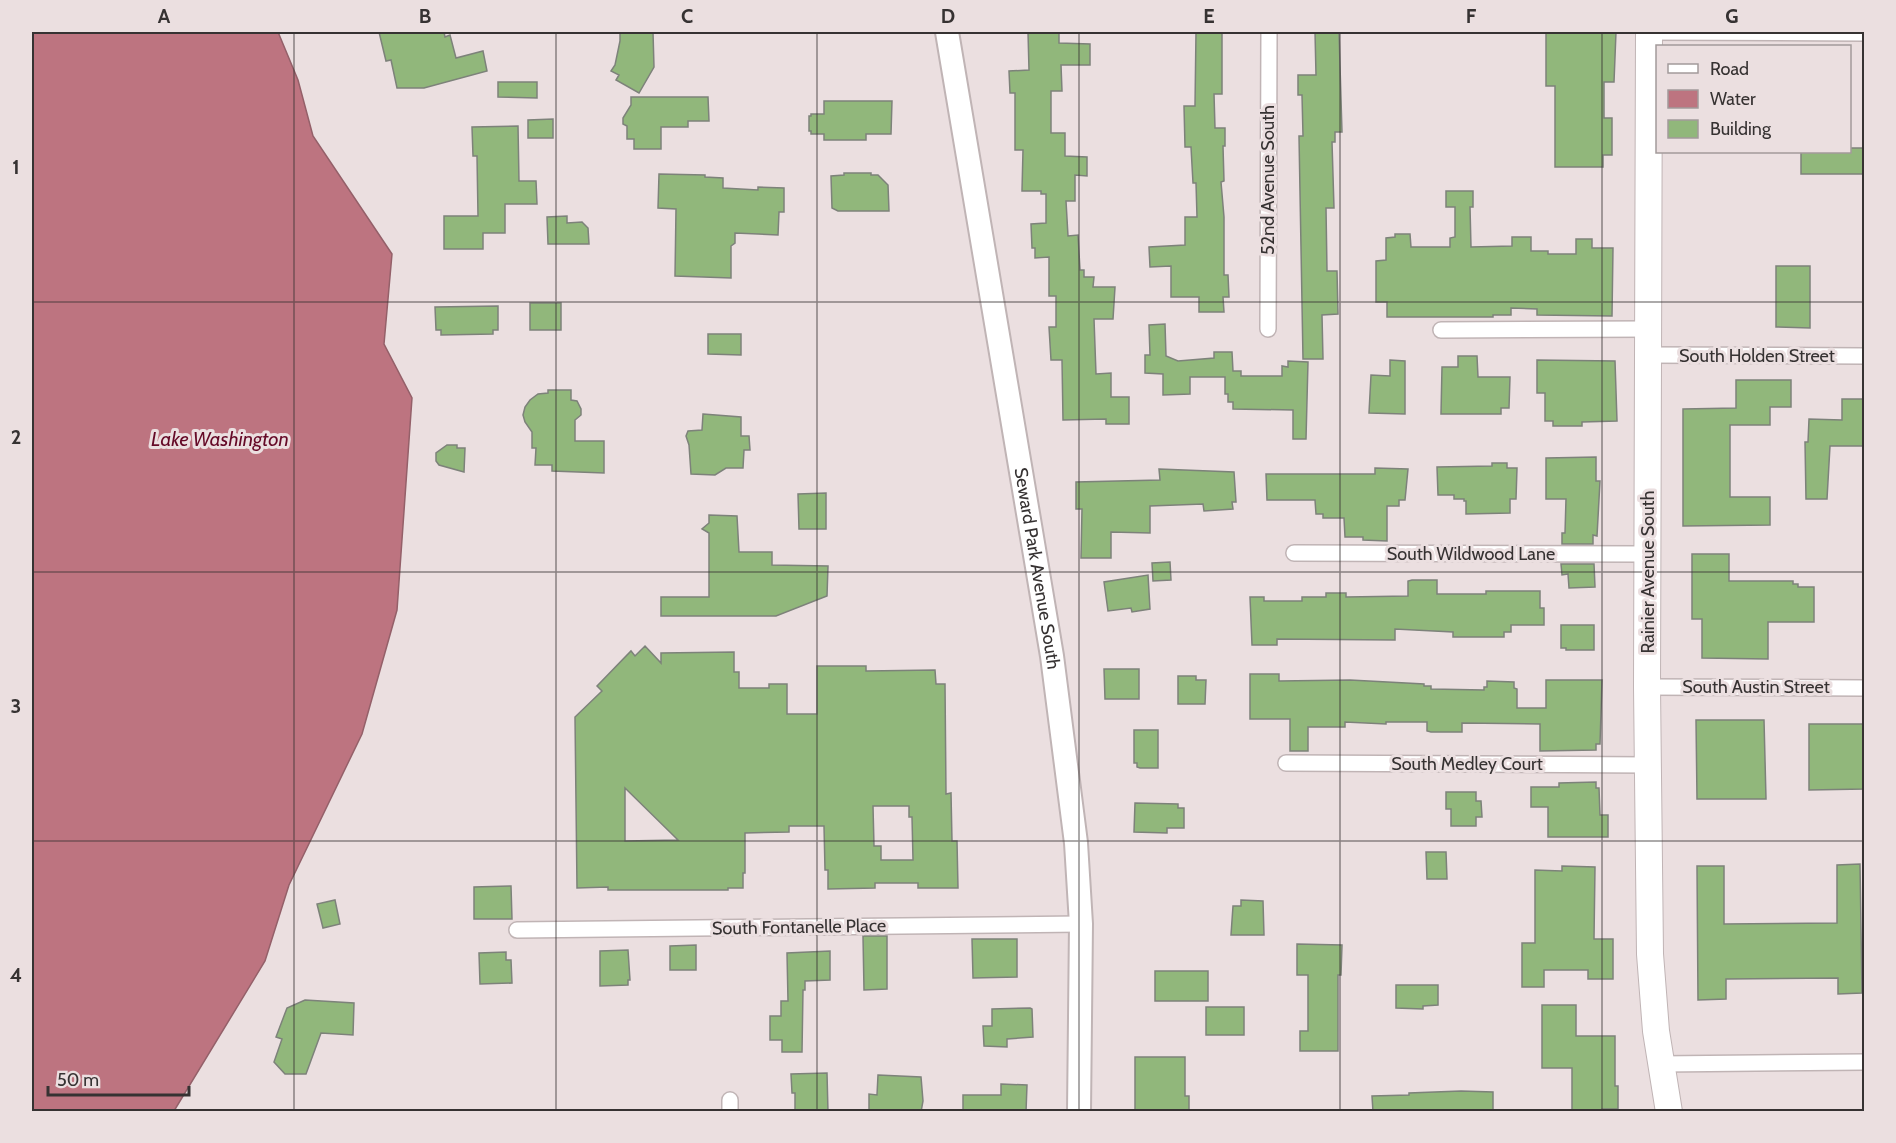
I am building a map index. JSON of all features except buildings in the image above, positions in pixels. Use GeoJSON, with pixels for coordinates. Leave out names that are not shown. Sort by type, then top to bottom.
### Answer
{"type":"FeatureCollection","features":[{"type":"Feature","properties":{"kind":"main road","name":"Seward Park Avenue South"},"geometry":{"type":"LineString","coordinates":[[947,32],[1052,656],[1076,843],[1081,924],[1079,1112]]}},
{"type":"Feature","properties":{"kind":"main road","name":"Rainier Avenue South"},"geometry":{"type":"LineString","coordinates":[[1649,32],[1647,687],[1650,954],[1652,994],[1669,1112]]}},
{"type":"Feature","properties":{"kind":"street","name":"52nd Avenue South"},"geometry":{"type":"LineString","coordinates":[[1268,329],[1269,32]]}},
{"type":"Feature","properties":{"kind":"street"},"geometry":{"type":"LineString","coordinates":[[1649,32],[1864,33]]}},
{"type":"Feature","properties":{"kind":"street"},"geometry":{"type":"LineString","coordinates":[[1441,330],[1648,329]]}},
{"type":"Feature","properties":{"kind":"street","name":"South Holden Street"},"geometry":{"type":"LineString","coordinates":[[1649,355],[1864,356]]}},
{"type":"Feature","properties":{"kind":"street","name":"South Wildwood Lane"},"geometry":{"type":"LineString","coordinates":[[1294,553],[1648,554]]}},
{"type":"Feature","properties":{"kind":"street","name":"South Austin Street"},"geometry":{"type":"LineString","coordinates":[[1647,687],[1864,688]]}},
{"type":"Feature","properties":{"kind":"street","name":"South Medley Court"},"geometry":{"type":"LineString","coordinates":[[1286,764],[1648,765]]}},
{"type":"Feature","properties":{"kind":"street","name":"South Fontanelle Place"},"geometry":{"type":"LineString","coordinates":[[517,930],[1081,924]]}},
{"type":"Feature","properties":{"kind":"street"},"geometry":{"type":"LineString","coordinates":[[1661,1064],[1864,1062]]}},
{"type":"Feature","properties":{"kind":"water","name":"Lake Washington"},"geometry":{"type":"Polygon","coordinates":[[[32,32],[278,32],[298,80],[313,136],[392,254],[384,344],[412,398],[397,610],[362,734],[289,885],[265,961],[174,1111],[32,1111],[32,32]]]}}]}
